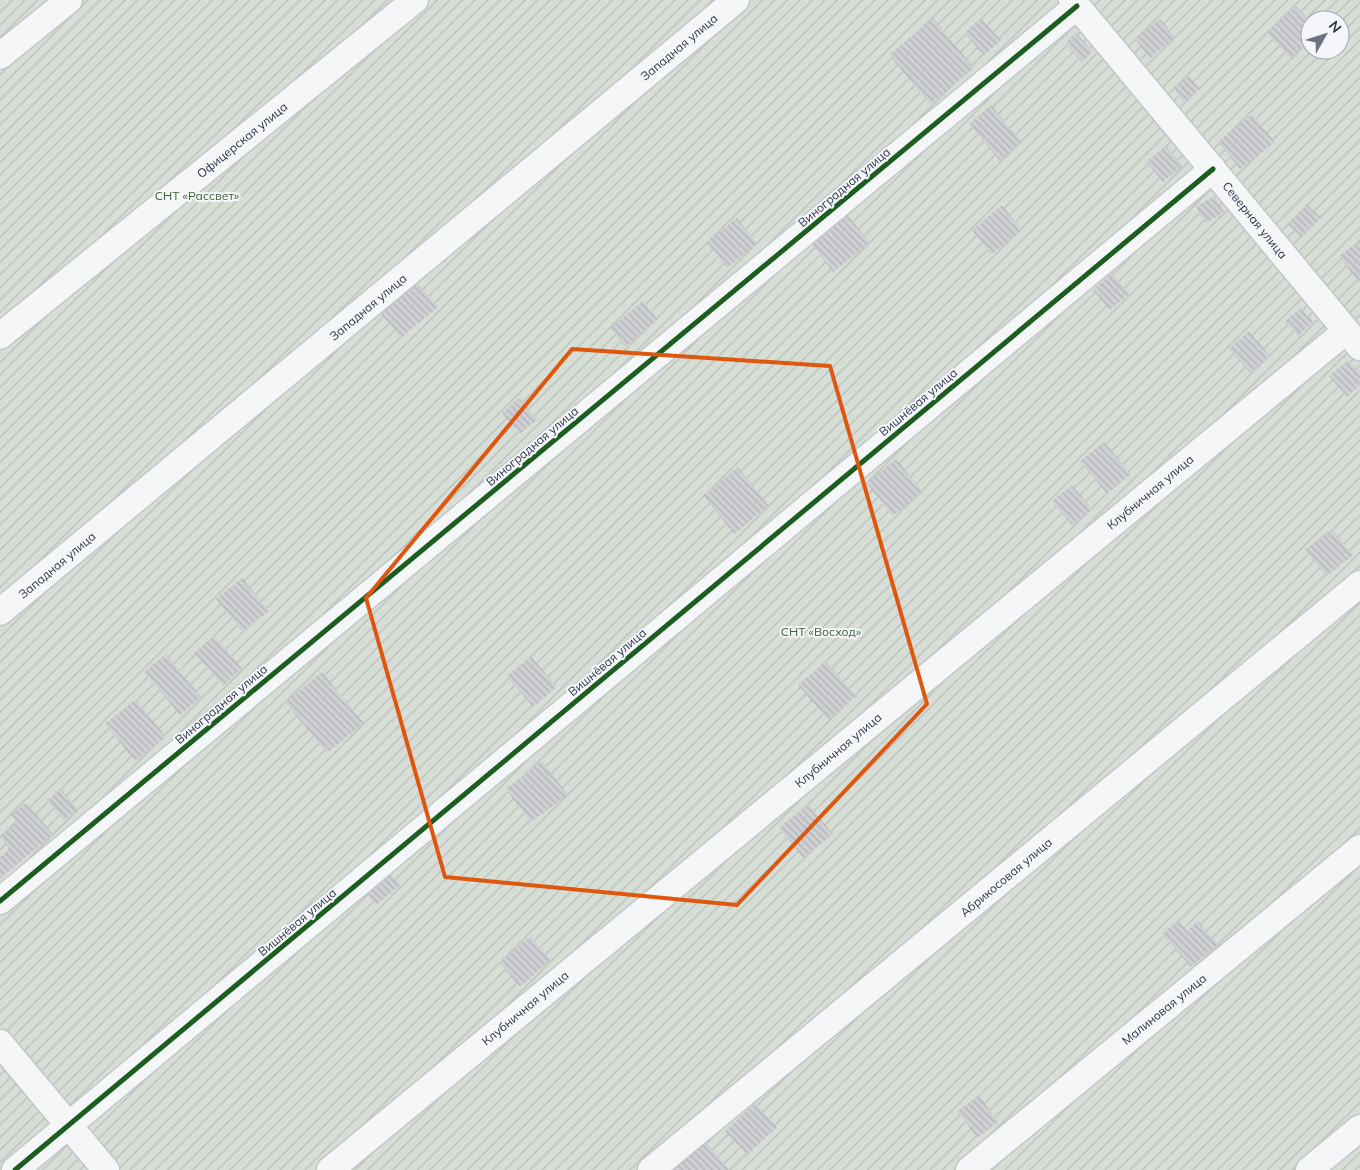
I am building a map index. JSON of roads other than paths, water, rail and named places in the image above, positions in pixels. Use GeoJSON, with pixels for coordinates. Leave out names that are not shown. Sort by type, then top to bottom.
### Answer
{"type":"FeatureCollection","features":[{"type":"Feature","properties":{"kind":"street"},"geometry":{"type":"LineString","coordinates":[[0,56],[69,0]]}},
{"type":"Feature","properties":{"kind":"street","name":"Офицерская улица"},"geometry":{"type":"LineString","coordinates":[[0,336],[414,0]]}},
{"type":"Feature","properties":{"kind":"street","name":"Западная улица"},"geometry":{"type":"LineString","coordinates":[[0,612],[736,0]]}},
{"type":"Feature","properties":{"kind":"street","name":"Северная улица"},"geometry":{"type":"LineString","coordinates":[[1075,3],[1353,339]]}},
{"type":"Feature","properties":{"kind":"street","name":"Виноградная улица"},"geometry":{"type":"LineString","coordinates":[[0,900],[1075,3]]}},
{"type":"Feature","properties":{"kind":"street","name":"Вишнёвая улица"},"geometry":{"type":"LineString","coordinates":[[14,1170],[1213,169]]}},
{"type":"Feature","properties":{"kind":"street","name":"Клубничная улица"},"geometry":{"type":"LineString","coordinates":[[330,1170],[1353,339]]}},
{"type":"Feature","properties":{"kind":"street","name":"Абрикосовая улица"},"geometry":{"type":"LineString","coordinates":[[651,1170],[1360,584]]}},
{"type":"Feature","properties":{"kind":"street","name":"Малиновая улица"},"geometry":{"type":"LineString","coordinates":[[969,1170],[1360,848]]}},
{"type":"Feature","properties":{"kind":"street"},"geometry":{"type":"LineString","coordinates":[[0,1043],[70,1124],[106,1170]]}},
{"type":"Feature","properties":{"kind":"street"},"geometry":{"type":"LineString","coordinates":[[1309,1170],[1360,1128]]}},
{"type":"Feature","properties":{"kind":"park label","name":"СНТ «Рассвет»"},"geometry":{"type":"Point","coordinates":[197,195]}},
{"type":"Feature","properties":{"kind":"park label","name":"СНТ «Восход»"},"geometry":{"type":"Point","coordinates":[821,631]}}]}
